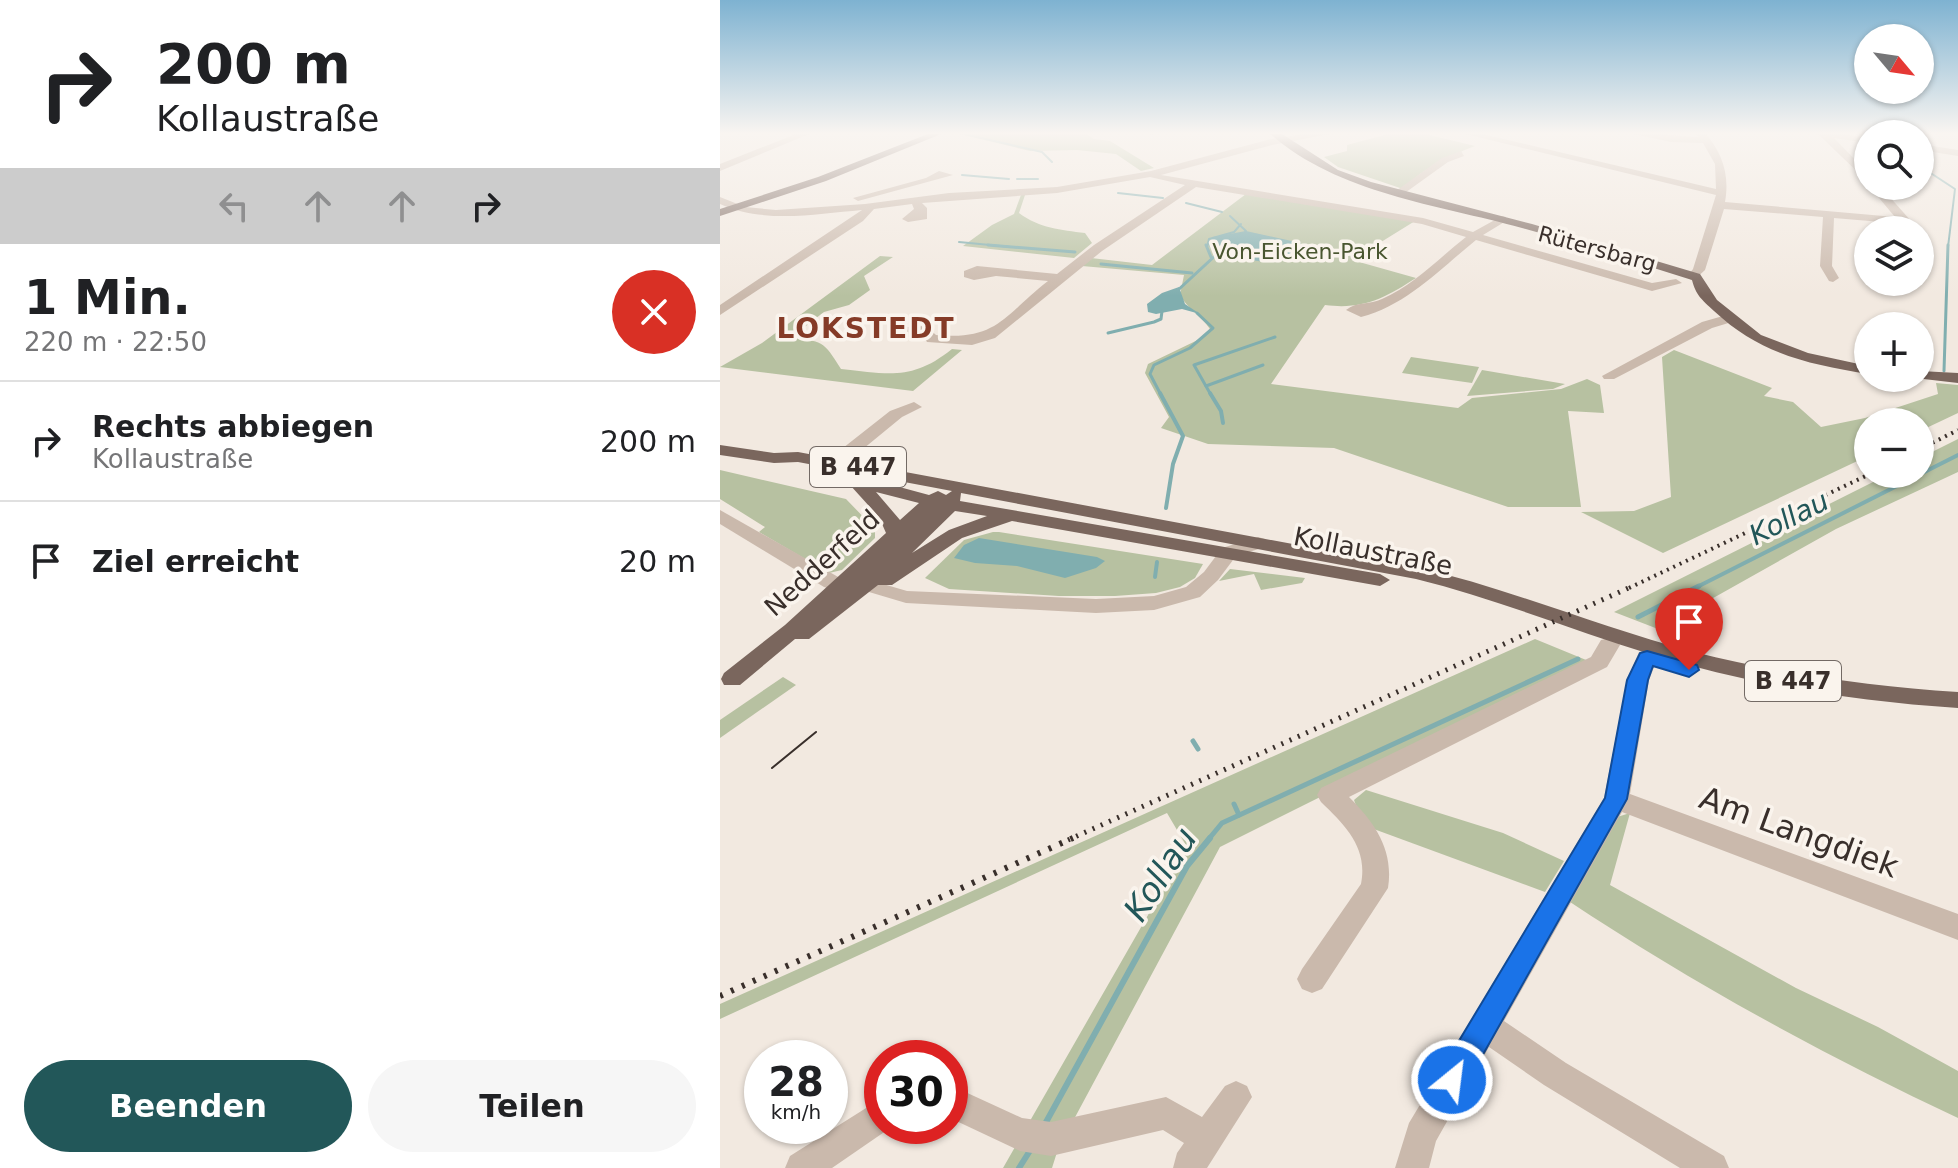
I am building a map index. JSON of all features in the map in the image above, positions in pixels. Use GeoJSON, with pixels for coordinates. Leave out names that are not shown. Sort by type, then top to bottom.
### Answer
{"type":"FeatureCollection","features":[{"type":"Feature","properties":{"kind":"main road"},"geometry":{"type":"LineString","coordinates":[[720,216],[801,187]]}},
{"type":"Feature","properties":{"kind":"main road"},"geometry":{"type":"LineString","coordinates":[[1379,187],[1502,219],[1649,265],[1685,281],[1748,333],[1779,348],[1816,360],[1854,367]]}},
{"type":"Feature","properties":{"kind":"main road"},"geometry":{"type":"LineString","coordinates":[[1934,376],[1958,378]]}},
{"type":"Feature","properties":{"kind":"main road","name":"Kollaustraße"},"geometry":{"type":"LineString","coordinates":[[720,450],[835,463],[1027,517],[1458,595],[1708,675],[1823,699],[1958,713]]}},
{"type":"Feature","properties":{"kind":"main road","name":"Kollaustraße"},"geometry":{"type":"LineString","coordinates":[[774,458],[784,466],[855,480],[931,501],[948,493],[978,489],[1465,584],[1692,659],[1755,674],[1877,694],[1958,700]]}},
{"type":"Feature","properties":{"kind":"main road"},"geometry":{"type":"LineString","coordinates":[[855,480],[868,498],[893,520],[899,552]]}},
{"type":"Feature","properties":{"kind":"main road","name":"Nedderfeld"},"geometry":{"type":"LineString","coordinates":[[726,683],[899,552],[948,493]]}},
{"type":"Feature","properties":{"kind":"main road","name":"Nedderfeld"},"geometry":{"type":"LineString","coordinates":[[899,552],[931,501]]}},
{"type":"Feature","properties":{"kind":"main road"},"geometry":{"type":"LineString","coordinates":[[859,583],[899,552],[986,521],[1027,517]]}},
{"type":"Feature","properties":{"kind":"main road","name":"Nedderfeld"},"geometry":{"type":"LineString","coordinates":[[726,683],[833,614],[859,583]]}},
{"type":"Feature","properties":{"kind":"street"},"geometry":{"type":"LineString","coordinates":[[846,208],[866,196],[904,187]]}},
{"type":"Feature","properties":{"kind":"street"},"geometry":{"type":"LineString","coordinates":[[720,198],[744,207],[792,211],[919,205],[1078,187]]}},
{"type":"Feature","properties":{"kind":"street"},"geometry":{"type":"LineString","coordinates":[[932,339],[969,343],[987,337],[1022,311],[1057,278],[1190,187]]}},
{"type":"Feature","properties":{"kind":"street","name":"Rütersbarg"},"geometry":{"type":"LineString","coordinates":[[1210,187],[1423,221],[1656,288],[1685,281]]}},
{"type":"Feature","properties":{"kind":"street"},"geometry":{"type":"LineString","coordinates":[[1369,211],[1411,187]]}},
{"type":"Feature","properties":{"kind":"street"},"geometry":{"type":"LineString","coordinates":[[1672,187],[1720,199],[1854,218]]}},
{"type":"Feature","properties":{"kind":"street"},"geometry":{"type":"LineString","coordinates":[[1685,281],[1699,270],[1722,187]]}},
{"type":"Feature","properties":{"kind":"street"},"geometry":{"type":"LineString","coordinates":[[1063,189],[1113,193]]}},
{"type":"Feature","properties":{"kind":"street"},"geometry":{"type":"LineString","coordinates":[[720,311],[859,219],[869,210],[865,207]]}},
{"type":"Feature","properties":{"kind":"street"},"geometry":{"type":"LineString","coordinates":[[1829,215],[1826,266],[1833,278]]}},
{"type":"Feature","properties":{"kind":"street"},"geometry":{"type":"LineString","coordinates":[[1382,305],[1422,280],[1473,235],[1502,219]]}},
{"type":"Feature","properties":{"kind":"street"},"geometry":{"type":"LineString","coordinates":[[995,272],[1057,278]]}},
{"type":"Feature","properties":{"kind":"street"},"geometry":{"type":"LineString","coordinates":[[1609,376],[1707,325],[1730,318]]}},
{"type":"Feature","properties":{"kind":"street"},"geometry":{"type":"LineString","coordinates":[[835,463],[896,414],[914,407]]}},
{"type":"Feature","properties":{"kind":"street"},"geometry":{"type":"LineString","coordinates":[[720,516],[831,583],[859,583],[896,596],[1057,605],[1154,603],[1193,592],[1211,576],[1229,552],[1258,543]]}},
{"type":"Feature","properties":{"kind":"street"},"geometry":{"type":"LineString","coordinates":[[899,552],[912,587],[929,596]]}},
{"type":"Feature","properties":{"kind":"street"},"geometry":{"type":"LineString","coordinates":[[1312,979],[1374,888],[1379,872],[1377,853],[1358,821],[1330,795],[1599,662],[1609,645]]}},
{"type":"Feature","properties":{"kind":"street"},"geometry":{"type":"LineString","coordinates":[[1412,1168],[1421,1135],[1616,799],[1638,680],[1647,657]]}},
{"type":"Feature","properties":{"kind":"street","name":"Am Langdiek"},"geometry":{"type":"LineString","coordinates":[[1616,799],[1958,927]]}},
{"type":"Feature","properties":{"kind":"street"},"geometry":{"type":"LineString","coordinates":[[1483,1025],[1555,1074],[1712,1168]]}},
{"type":"Feature","properties":{"kind":"street"},"geometry":{"type":"LineString","coordinates":[[968,1108],[1036,1136],[1166,1113],[1198,1152],[1236,1097]]}},
{"type":"Feature","properties":{"kind":"street"},"geometry":{"type":"LineString","coordinates":[[802,1168],[864,1126]]}},
{"type":"Feature","properties":{"kind":"green space","name":"Von-Eicken-Park"},"geometry":{"type":"Polygon","coordinates":[[[1246,194],[1415,221],[1352,260],[1416,278],[1373,301],[1351,306],[1325,305],[1271,384],[1458,408],[1472,398],[1561,389],[1587,379],[1600,385],[1604,413],[1568,411],[1581,507],[1508,507],[1334,448],[1208,444],[1161,428],[1169,417],[1145,373],[1148,364],[1204,337],[1210,329],[1180,295],[1184,275],[1082,266],[1091,258],[1152,265],[1246,194]]]}},
{"type":"Feature","properties":{"kind":"green space"},"geometry":{"type":"Polygon","coordinates":[[[1021,195],[1025,195],[1019,213],[1042,225],[1085,233],[1092,243],[1074,258],[963,246],[1014,214],[1021,195]]]}},
{"type":"Feature","properties":{"kind":"green space"},"geometry":{"type":"Polygon","coordinates":[[[880,256],[893,257],[864,276],[870,290],[849,305],[824,312],[790,338],[821,344],[841,369],[887,373],[912,371],[952,349],[962,350],[913,391],[720,367],[762,343],[880,256]]]}},
{"type":"Feature","properties":{"kind":"green space"},"geometry":{"type":"Polygon","coordinates":[[[1674,350],[1772,388],[1764,396],[1793,402],[1821,427],[1854,420],[1854,463],[1663,553],[1581,512],[1634,511],[1671,497],[1662,357],[1674,350]]]}},
{"type":"Feature","properties":{"kind":"green space"},"geometry":{"type":"Polygon","coordinates":[[[1411,357],[1479,367],[1472,383],[1402,373],[1411,357]]]}},
{"type":"Feature","properties":{"kind":"green space"},"geometry":{"type":"Polygon","coordinates":[[[1482,370],[1565,384],[1553,389],[1467,396],[1482,370]]]}},
{"type":"Feature","properties":{"kind":"green space"},"geometry":{"type":"Polygon","coordinates":[[[1936,383],[1958,385],[1958,413],[1934,424],[1934,408],[1895,408],[1938,394],[1936,383]]]}},
{"type":"Feature","properties":{"kind":"green space"},"geometry":{"type":"Polygon","coordinates":[[[1958,439],[1958,472],[1934,483],[1934,451],[1958,439]]]}},
{"type":"Feature","properties":{"kind":"green space"},"geometry":{"type":"Polygon","coordinates":[[[720,470],[846,499],[875,529],[875,538],[842,570],[829,573],[759,532],[765,527],[720,499],[720,470]]]}},
{"type":"Feature","properties":{"kind":"green space"},"geometry":{"type":"Polygon","coordinates":[[[1861,488],[1924,488],[1836,529],[1658,629],[1614,612],[1861,488]]]}},
{"type":"Feature","properties":{"kind":"green space"},"geometry":{"type":"Polygon","coordinates":[[[993,532],[1203,564],[1195,578],[1180,587],[1156,593],[1115,596],[949,589],[925,578],[964,540],[993,532]]]}},
{"type":"Feature","properties":{"kind":"green space"},"geometry":{"type":"Polygon","coordinates":[[[1230,569],[1305,578],[1302,583],[1261,590],[1254,574],[1219,581],[1230,569]]]}},
{"type":"Feature","properties":{"kind":"green space"},"geometry":{"type":"Polygon","coordinates":[[[1535,639],[1591,662],[1220,847],[1058,1149],[1052,1168],[1003,1168],[1187,847],[1167,813],[720,1019],[720,1004],[1535,639]]]}},
{"type":"Feature","properties":{"kind":"green space"},"geometry":{"type":"Polygon","coordinates":[[[783,677],[796,685],[720,738],[720,720],[783,677]]]}},
{"type":"Feature","properties":{"kind":"green space"},"geometry":{"type":"Polygon","coordinates":[[[1366,790],[1503,833],[1564,861],[1545,892],[1371,828],[1359,814],[1354,800],[1366,790]]]}},
{"type":"Feature","properties":{"kind":"green space"},"geometry":{"type":"Polygon","coordinates":[[[1630,813],[1610,885],[1796,988],[1878,1027],[1958,1071],[1958,1118],[1758,1016],[1567,900],[1614,818],[1630,813]]]}},
{"type":"Feature","properties":{"kind":"water"},"geometry":{"type":"Polygon","coordinates":[[[1246,231],[1301,243],[1286,260],[1265,262],[1215,255],[1208,244],[1213,237],[1246,231]]]}},
{"type":"Feature","properties":{"kind":"water"},"geometry":{"type":"Polygon","coordinates":[[[1179,287],[1185,304],[1200,314],[1182,309],[1156,314],[1148,312],[1147,304],[1162,293],[1179,287]]]}},
{"type":"Feature","properties":{"kind":"water"},"geometry":{"type":"Polygon","coordinates":[[[979,538],[1097,557],[1105,561],[1096,568],[1065,578],[1017,566],[954,558],[964,545],[979,538]]]}},
{"type":"Feature","properties":{"kind":"waterway"},"geometry":{"type":"LineString","coordinates":[[1948,247],[1955,189],[1951,187]]}},
{"type":"Feature","properties":{"kind":"waterway"},"geometry":{"type":"LineString","coordinates":[[1118,193],[1163,198]]}},
{"type":"Feature","properties":{"kind":"waterway"},"geometry":{"type":"LineString","coordinates":[[1186,203],[1222,212]]}},
{"type":"Feature","properties":{"kind":"waterway"},"geometry":{"type":"LineString","coordinates":[[1230,216],[1240,225]]}},
{"type":"Feature","properties":{"kind":"waterway"},"geometry":{"type":"LineString","coordinates":[[1207,247],[1209,239],[1234,232],[1240,225]]}},
{"type":"Feature","properties":{"kind":"waterway"},"geometry":{"type":"LineString","coordinates":[[1240,225],[1246,231],[1243,234]]}},
{"type":"Feature","properties":{"kind":"waterway"},"geometry":{"type":"LineString","coordinates":[[959,242],[1001,246]]}},
{"type":"Feature","properties":{"kind":"waterway"},"geometry":{"type":"LineString","coordinates":[[988,245],[1001,246]]}},
{"type":"Feature","properties":{"kind":"waterway"},"geometry":{"type":"LineString","coordinates":[[1206,245],[1211,257]]}},
{"type":"Feature","properties":{"kind":"waterway"},"geometry":{"type":"LineString","coordinates":[[1944,371],[1948,245]]}},
{"type":"Feature","properties":{"kind":"waterway"},"geometry":{"type":"LineString","coordinates":[[1001,246],[1075,252]]}},
{"type":"Feature","properties":{"kind":"waterway"},"geometry":{"type":"LineString","coordinates":[[1001,246],[1011,247]]}},
{"type":"Feature","properties":{"kind":"waterway"},"geometry":{"type":"LineString","coordinates":[[1177,291],[1217,254]]}},
{"type":"Feature","properties":{"kind":"waterway"},"geometry":{"type":"LineString","coordinates":[[1101,264],[1192,273]]}},
{"type":"Feature","properties":{"kind":"waterway"},"geometry":{"type":"LineString","coordinates":[[1108,333],[1154,322],[1161,319],[1162,311]]}},
{"type":"Feature","properties":{"kind":"waterway"},"geometry":{"type":"LineString","coordinates":[[1161,395],[1150,374],[1154,365],[1190,348],[1213,328],[1197,313]]}},
{"type":"Feature","properties":{"kind":"waterway"},"geometry":{"type":"LineString","coordinates":[[1211,395],[1194,365],[1275,337]]}},
{"type":"Feature","properties":{"kind":"waterway"},"geometry":{"type":"LineString","coordinates":[[1206,386],[1263,365]]}},
{"type":"Feature","properties":{"kind":"waterway"},"geometry":{"type":"LineString","coordinates":[[1160,393],[1183,436],[1173,464],[1166,508]]}},
{"type":"Feature","properties":{"kind":"waterway"},"geometry":{"type":"LineString","coordinates":[[1210,393],[1221,411],[1223,423]]}},
{"type":"Feature","properties":{"kind":"waterway","name":"Kollau"},"geometry":{"type":"LineString","coordinates":[[1695,588],[1958,455]]}},
{"type":"Feature","properties":{"kind":"waterway"},"geometry":{"type":"LineString","coordinates":[[1155,577],[1157,562]]}},
{"type":"Feature","properties":{"kind":"waterway","name":"Kollau"},"geometry":{"type":"LineString","coordinates":[[1638,617],[1699,586]]}},
{"type":"Feature","properties":{"kind":"waterway","name":"Kollau"},"geometry":{"type":"LineString","coordinates":[[1208,840],[1222,823],[1578,659]]}},
{"type":"Feature","properties":{"kind":"waterway"},"geometry":{"type":"LineString","coordinates":[[1193,741],[1198,749]]}},
{"type":"Feature","properties":{"kind":"waterway"},"geometry":{"type":"LineString","coordinates":[[1234,804],[1239,815]]}},
{"type":"Feature","properties":{"kind":"waterway","name":"Kollau"},"geometry":{"type":"LineString","coordinates":[[1045,1124],[1187,866],[1210,838]]}},
{"type":"Feature","properties":{"kind":"waterway","name":"Kollau"},"geometry":{"type":"LineString","coordinates":[[1019,1168],[1031,1149]]}},
{"type":"Feature","properties":{"kind":"tram line"},"geometry":{"type":"LineString","coordinates":[[772,768],[816,732]]}},
{"type":"Feature","properties":{"kind":"railway"},"geometry":{"type":"LineString","coordinates":[[1934,442],[1958,430]]}},
{"type":"Feature","properties":{"kind":"railway"},"geometry":{"type":"LineString","coordinates":[[1629,588],[1854,482]]}},
{"type":"Feature","properties":{"kind":"railway"},"geometry":{"type":"LineString","coordinates":[[1068,840],[1633,586]]}},
{"type":"Feature","properties":{"kind":"railway"},"geometry":{"type":"LineString","coordinates":[[720,996],[1073,838]]}},
{"type":"Feature","properties":{"kind":"district","name":"LOKSTEDT"},"geometry":{"type":"Point","coordinates":[866,328]}},
{"type":"Feature","properties":{"kind":"route"},"geometry":{"type":"LineString","coordinates":[[1452,1080],[1616,799],[1638,680],[1647,657],[1689,670]]}}]}
